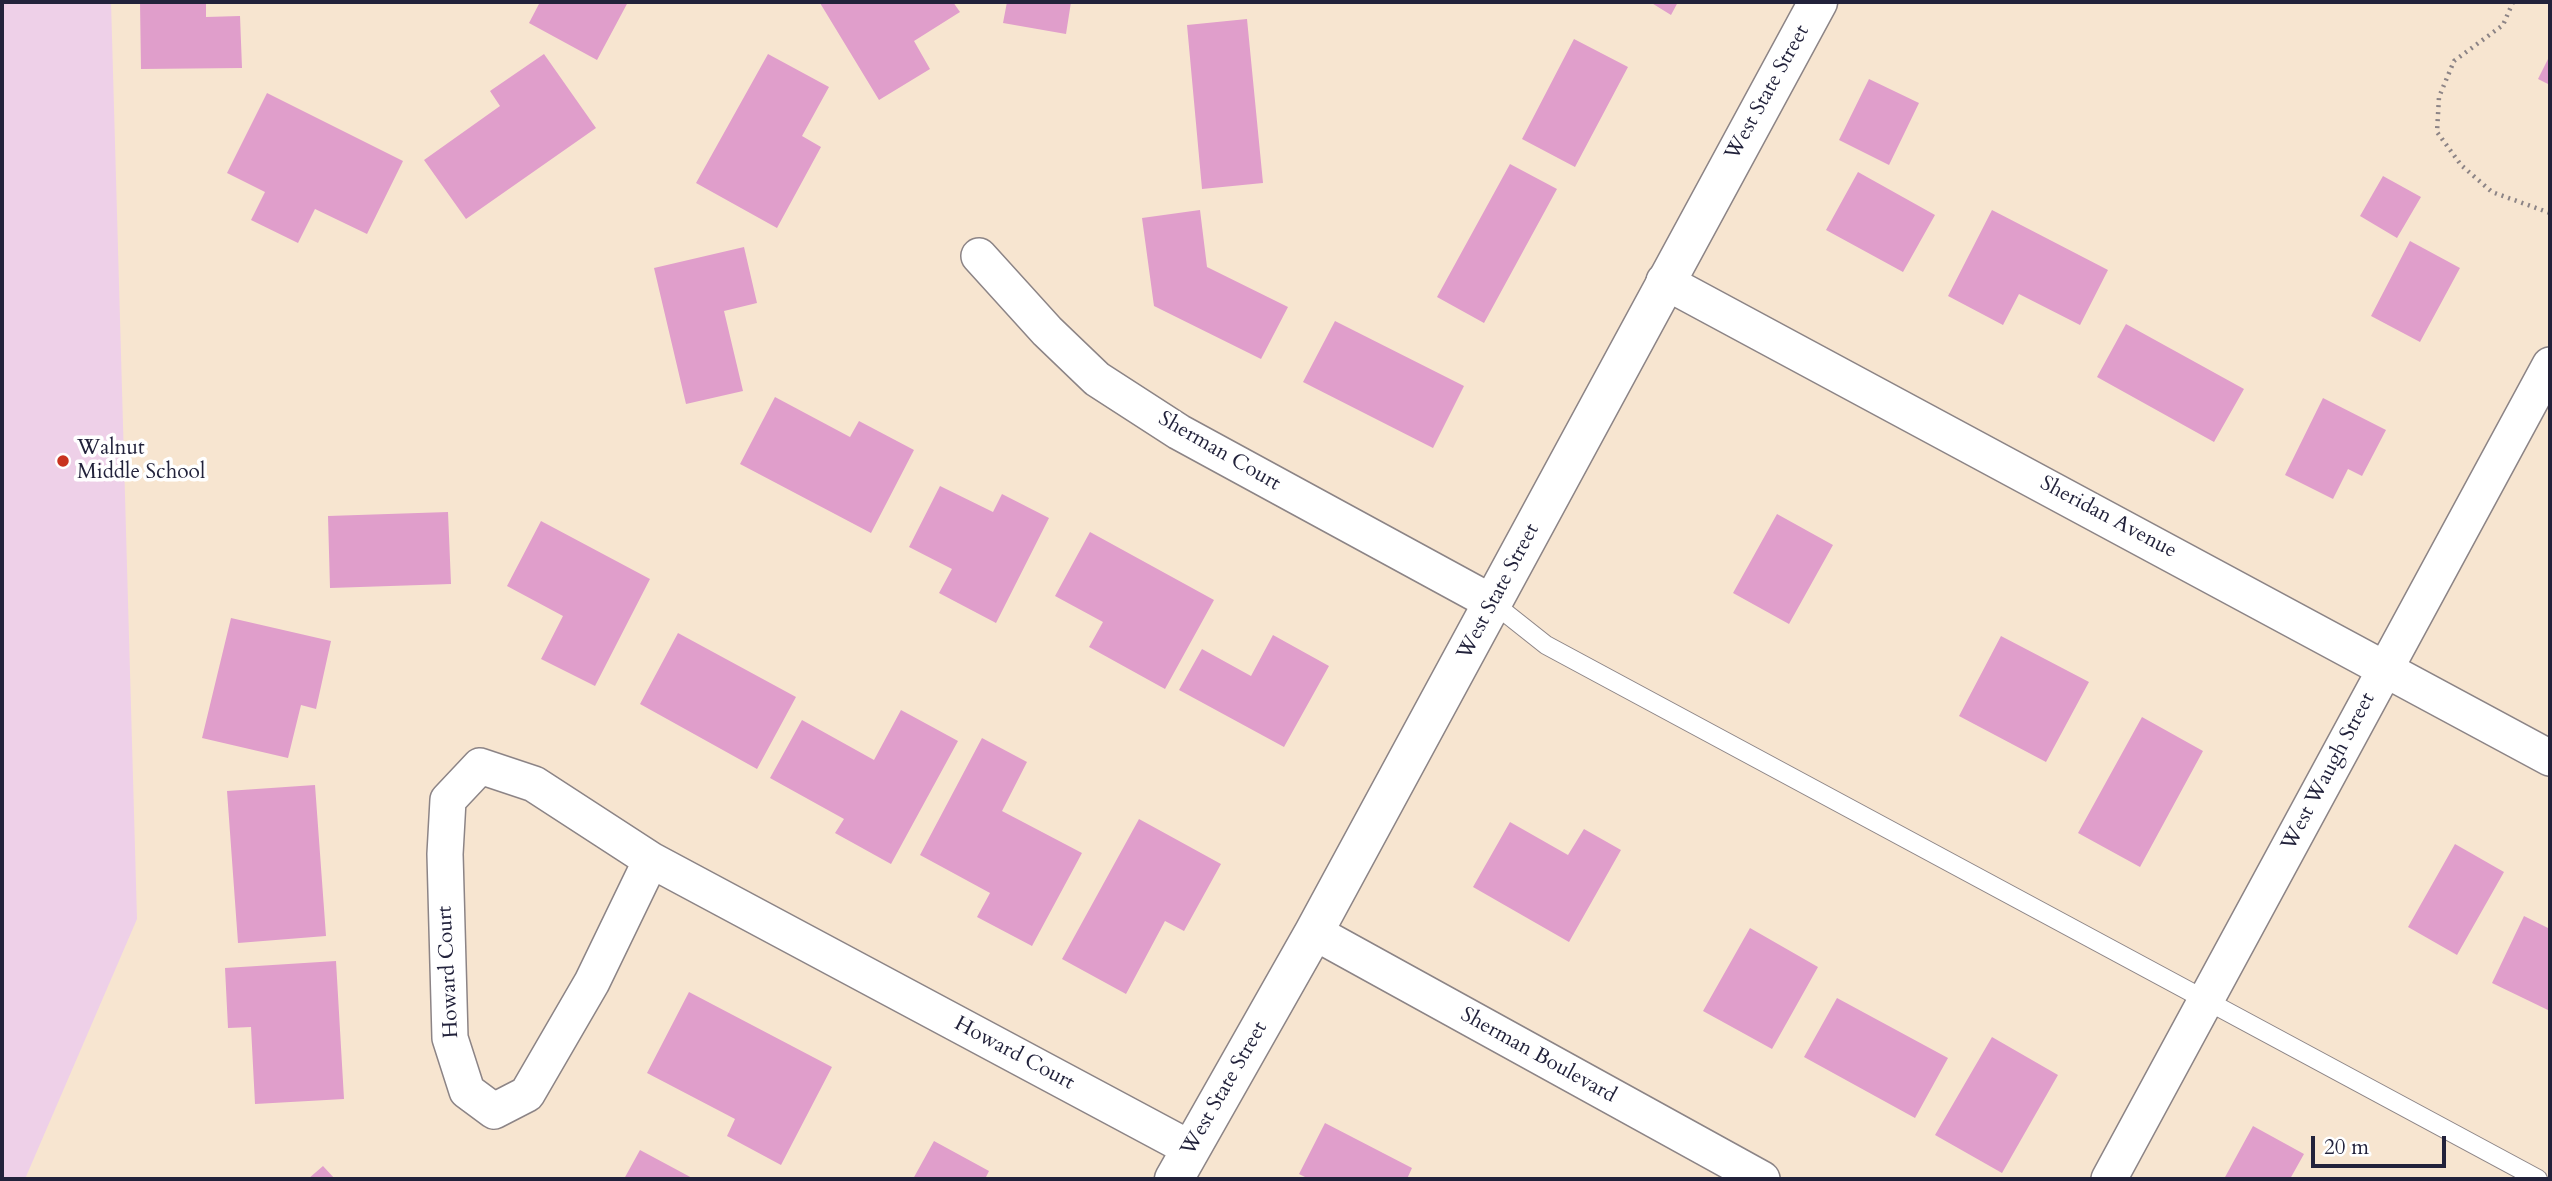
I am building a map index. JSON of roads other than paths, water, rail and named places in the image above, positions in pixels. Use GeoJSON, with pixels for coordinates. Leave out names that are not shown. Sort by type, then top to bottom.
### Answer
{"type":"FeatureCollection","features":[{"type":"Feature","properties":{"kind":"street","name":"West State Street"},"geometry":{"type":"LineString","coordinates":[[1183,1164],[1314,932],[1493,604],[1664,281],[1818,2]]}},
{"type":"Feature","properties":{"kind":"street","name":"Sherman Court"},"geometry":{"type":"LineString","coordinates":[[979,256],[1047,331],[1097,379],[1179,432],[1493,604]]}},
{"type":"Feature","properties":{"kind":"street","name":"Sheridan Avenue"},"geometry":{"type":"LineString","coordinates":[[1664,281],[2386,667],[2550,758]]}},
{"type":"Feature","properties":{"kind":"street","name":"West Waugh Street"},"geometry":{"type":"LineString","coordinates":[[2109,1179],[2550,366]]}},
{"type":"Feature","properties":{"kind":"street","name":"Howard Court"},"geometry":{"type":"LineString","coordinates":[[650,860],[592,982],[527,1094],[494,1111],[467,1091],[450,1038],[445,854],[448,800],[480,766],[534,784],[650,860],[1183,1164]]}},
{"type":"Feature","properties":{"kind":"street","name":"Sherman Boulevard"},"geometry":{"type":"LineString","coordinates":[[1314,932],[1762,1179]]}},
{"type":"Feature","properties":{"kind":"lane"},"geometry":{"type":"LineString","coordinates":[[1493,604],[1546,645],[2538,1179]]}},
{"type":"Feature","properties":{"kind":"place","name":"Walnut Middle School"},"geometry":{"type":"Point","coordinates":[63,461]}}]}
